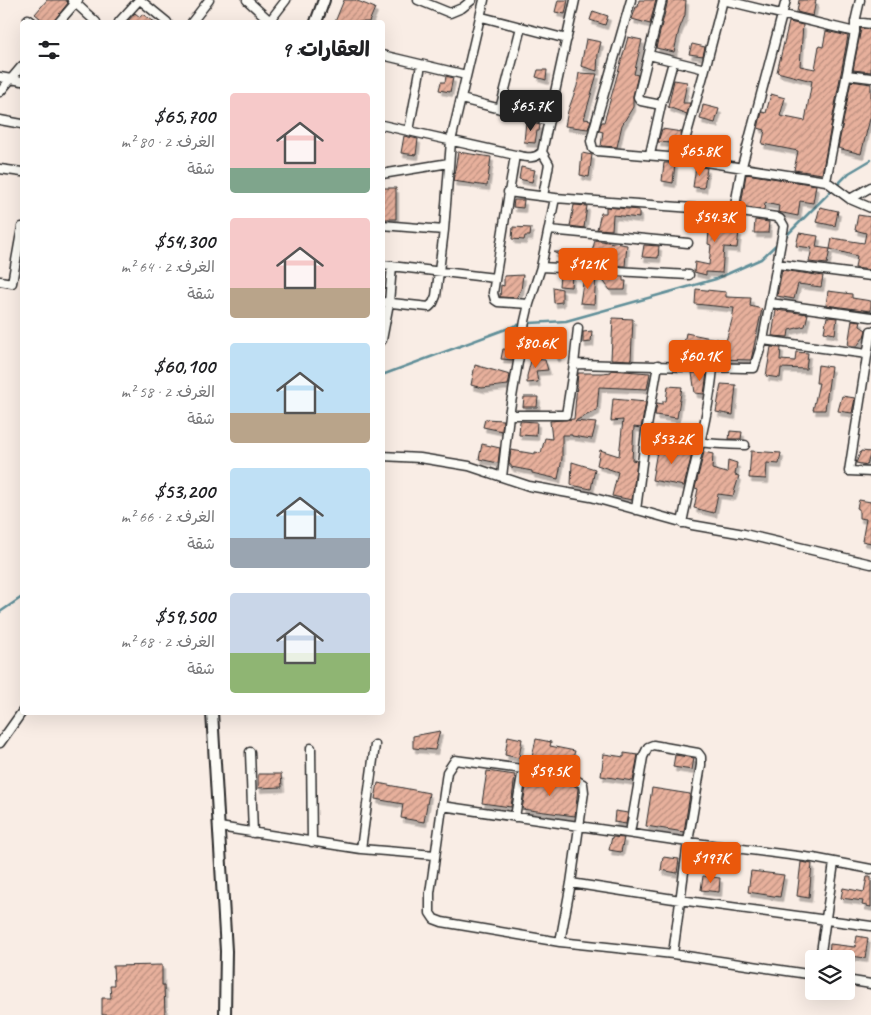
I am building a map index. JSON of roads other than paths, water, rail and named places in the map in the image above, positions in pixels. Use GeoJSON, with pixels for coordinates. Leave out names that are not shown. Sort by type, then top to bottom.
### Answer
{"type":"FeatureCollection","features":[{"type":"Feature","properties":{"kind":"street"},"geometry":{"type":"LineString","coordinates":[[121,20],[139,0],[164,20]]}},
{"type":"Feature","properties":{"kind":"street"},"geometry":{"type":"LineString","coordinates":[[194,20],[209,0]]}},
{"type":"Feature","properties":{"kind":"street"},"geometry":{"type":"LineString","coordinates":[[247,0],[267,20]]}},
{"type":"Feature","properties":{"kind":"street"},"geometry":{"type":"LineString","coordinates":[[271,20],[286,0]]}},
{"type":"Feature","properties":{"kind":"street"},"geometry":{"type":"LineString","coordinates":[[317,20],[324,0]]}},
{"type":"Feature","properties":{"kind":"street"},"geometry":{"type":"LineString","coordinates":[[418,0],[450,13],[462,8],[472,0]]}},
{"type":"Feature","properties":{"kind":"street"},"geometry":{"type":"LineString","coordinates":[[392,266],[386,303],[429,307],[434,303],[444,230],[450,141],[482,16],[484,0]]}},
{"type":"Feature","properties":{"kind":"street"},"geometry":{"type":"LineString","coordinates":[[543,196],[549,164],[542,152],[575,0]]}},
{"type":"Feature","properties":{"kind":"street"},"geometry":{"type":"LineString","coordinates":[[631,0],[594,125],[591,145],[593,149],[597,151],[650,154],[742,166],[828,183],[850,199],[871,208]]}},
{"type":"Feature","properties":{"kind":"street"},"geometry":{"type":"LineString","coordinates":[[661,105],[641,101],[638,97],[662,0]]}},
{"type":"Feature","properties":{"kind":"street"},"geometry":{"type":"LineString","coordinates":[[680,158],[706,69],[723,0],[756,4],[782,14],[855,32]]}},
{"type":"Feature","properties":{"kind":"street"},"geometry":{"type":"LineString","coordinates":[[734,211],[742,166],[786,0]]}},
{"type":"Feature","properties":{"kind":"street"},"geometry":{"type":"LineString","coordinates":[[828,183],[860,0]]}},
{"type":"Feature","properties":{"kind":"street"},"geometry":{"type":"LineString","coordinates":[[61,20],[75,1],[94,20]]}},
{"type":"Feature","properties":{"kind":"street"},"geometry":{"type":"LineString","coordinates":[[482,16],[567,38]]}},
{"type":"Feature","properties":{"kind":"street"},"geometry":{"type":"LineString","coordinates":[[855,22],[871,24]]}},
{"type":"Feature","properties":{"kind":"street"},"geometry":{"type":"LineString","coordinates":[[500,109],[521,27]]}},
{"type":"Feature","properties":{"kind":"street"},"geometry":{"type":"LineString","coordinates":[[649,55],[706,69]]}},
{"type":"Feature","properties":{"kind":"street"},"geometry":{"type":"LineString","coordinates":[[385,56],[466,75]]}},
{"type":"Feature","properties":{"kind":"street"},"geometry":{"type":"LineString","coordinates":[[650,154],[673,62]]}},
{"type":"Feature","properties":{"kind":"street"},"geometry":{"type":"LineString","coordinates":[[409,131],[422,64]]}},
{"type":"Feature","properties":{"kind":"street"},"geometry":{"type":"LineString","coordinates":[[0,92],[20,69]]}},
{"type":"Feature","properties":{"kind":"street"},"geometry":{"type":"LineString","coordinates":[[847,75],[871,78]]}},
{"type":"Feature","properties":{"kind":"street"},"geometry":{"type":"LineString","coordinates":[[0,77],[20,81]]}},
{"type":"Feature","properties":{"kind":"street"},"geometry":{"type":"LineString","coordinates":[[461,99],[549,121]]}},
{"type":"Feature","properties":{"kind":"street"},"geometry":{"type":"LineString","coordinates":[[0,120],[20,124]]}},
{"type":"Feature","properties":{"kind":"street"},"geometry":{"type":"LineString","coordinates":[[385,126],[515,155],[534,157],[542,152]]}},
{"type":"Feature","properties":{"kind":"street"},"geometry":{"type":"LineString","coordinates":[[515,155],[493,293],[495,300],[498,302],[529,304]]}},
{"type":"Feature","properties":{"kind":"street"},"geometry":{"type":"LineString","coordinates":[[385,174],[449,163]]}},
{"type":"Feature","properties":{"kind":"street"},"geometry":{"type":"LineString","coordinates":[[0,169],[20,172]]}},
{"type":"Feature","properties":{"kind":"street"},"geometry":{"type":"LineString","coordinates":[[850,199],[871,187]]}},
{"type":"Feature","properties":{"kind":"street"},"geometry":{"type":"LineString","coordinates":[[508,192],[555,198],[734,211],[776,217],[784,226],[763,340],[754,368],[574,364]]}},
{"type":"Feature","properties":{"kind":"street"},"geometry":{"type":"LineString","coordinates":[[502,477],[525,325],[529,304],[541,267],[555,198]]}},
{"type":"Feature","properties":{"kind":"street"},"geometry":{"type":"LineString","coordinates":[[385,225],[444,230]]}},
{"type":"Feature","properties":{"kind":"street"},"geometry":{"type":"LineString","coordinates":[[549,230],[688,243]]}},
{"type":"Feature","properties":{"kind":"street"},"geometry":{"type":"LineString","coordinates":[[0,281],[12,283],[20,256]]}},
{"type":"Feature","properties":{"kind":"street"},"geometry":{"type":"LineString","coordinates":[[777,264],[871,276]]}},
{"type":"Feature","properties":{"kind":"street"},"geometry":{"type":"LineString","coordinates":[[385,265],[495,278]]}},
{"type":"Feature","properties":{"kind":"street"},"geometry":{"type":"LineString","coordinates":[[541,267],[689,275]]}},
{"type":"Feature","properties":{"kind":"street"},"geometry":{"type":"LineString","coordinates":[[770,304],[871,317]]}},
{"type":"Feature","properties":{"kind":"street"},"geometry":{"type":"LineString","coordinates":[[510,415],[566,415],[578,328]]}},
{"type":"Feature","properties":{"kind":"street"},"geometry":{"type":"LineString","coordinates":[[871,331],[849,471],[871,472]]}},
{"type":"Feature","properties":{"kind":"street"},"geometry":{"type":"LineString","coordinates":[[763,340],[867,354]]}},
{"type":"Feature","properties":{"kind":"street"},"geometry":{"type":"LineString","coordinates":[[636,510],[646,432],[658,365]]}},
{"type":"Feature","properties":{"kind":"street"},"geometry":{"type":"LineString","coordinates":[[682,522],[706,420],[713,368]]}},
{"type":"Feature","properties":{"kind":"street"},"geometry":{"type":"LineString","coordinates":[[646,432],[700,444],[745,445]]}},
{"type":"Feature","properties":{"kind":"street"},"geometry":{"type":"LineString","coordinates":[[385,456],[443,461],[469,466],[529,486],[603,500],[682,522],[744,534],[871,564]]}},
{"type":"Feature","properties":{"kind":"street"},"geometry":{"type":"LineString","coordinates":[[0,742],[20,715]]}},
{"type":"Feature","properties":{"kind":"street"},"geometry":{"type":"LineString","coordinates":[[212,715],[226,951],[225,1015]]}},
{"type":"Feature","properties":{"kind":"street"},"geometry":{"type":"LineString","coordinates":[[361,849],[375,744]]}},
{"type":"Feature","properties":{"kind":"street"},"geometry":{"type":"LineString","coordinates":[[630,834],[643,757],[648,747],[653,745],[693,751],[701,757],[673,954]]}},
{"type":"Feature","properties":{"kind":"street"},"geometry":{"type":"LineString","coordinates":[[311,748],[312,842]]}},
{"type":"Feature","properties":{"kind":"street"},"geometry":{"type":"LineString","coordinates":[[250,752],[253,833]]}},
{"type":"Feature","properties":{"kind":"street"},"geometry":{"type":"LineString","coordinates":[[560,942],[571,883],[584,792],[583,784],[567,775],[455,760],[447,772],[435,855],[430,893],[430,913],[434,919],[442,922],[560,942],[673,954],[805,974]]}},
{"type":"Feature","properties":{"kind":"street"},"geometry":{"type":"LineString","coordinates":[[515,817],[522,769]]}},
{"type":"Feature","properties":{"kind":"street"},"geometry":{"type":"LineString","coordinates":[[442,806],[630,834],[813,858],[871,869]]}},
{"type":"Feature","properties":{"kind":"street"},"geometry":{"type":"LineString","coordinates":[[219,827],[361,849],[435,855]]}},
{"type":"Feature","properties":{"kind":"street"},"geometry":{"type":"LineString","coordinates":[[821,950],[834,863]]}},
{"type":"Feature","properties":{"kind":"street"},"geometry":{"type":"LineString","coordinates":[[571,883],[871,926]]}},
{"type":"Feature","properties":{"kind":"street"},"geometry":{"type":"LineString","coordinates":[[855,981],[871,984]]}},
{"type":"Feature","properties":{"kind":"waterway"},"geometry":{"type":"LineString","coordinates":[[785,237],[849,173],[871,160]]}},
{"type":"Feature","properties":{"kind":"waterway"},"geometry":{"type":"LineString","coordinates":[[385,374],[517,325],[566,321],[716,279],[761,259],[779,242]]}},
{"type":"Feature","properties":{"kind":"waterway"},"geometry":{"type":"LineString","coordinates":[[0,612],[20,598]]}}]}
